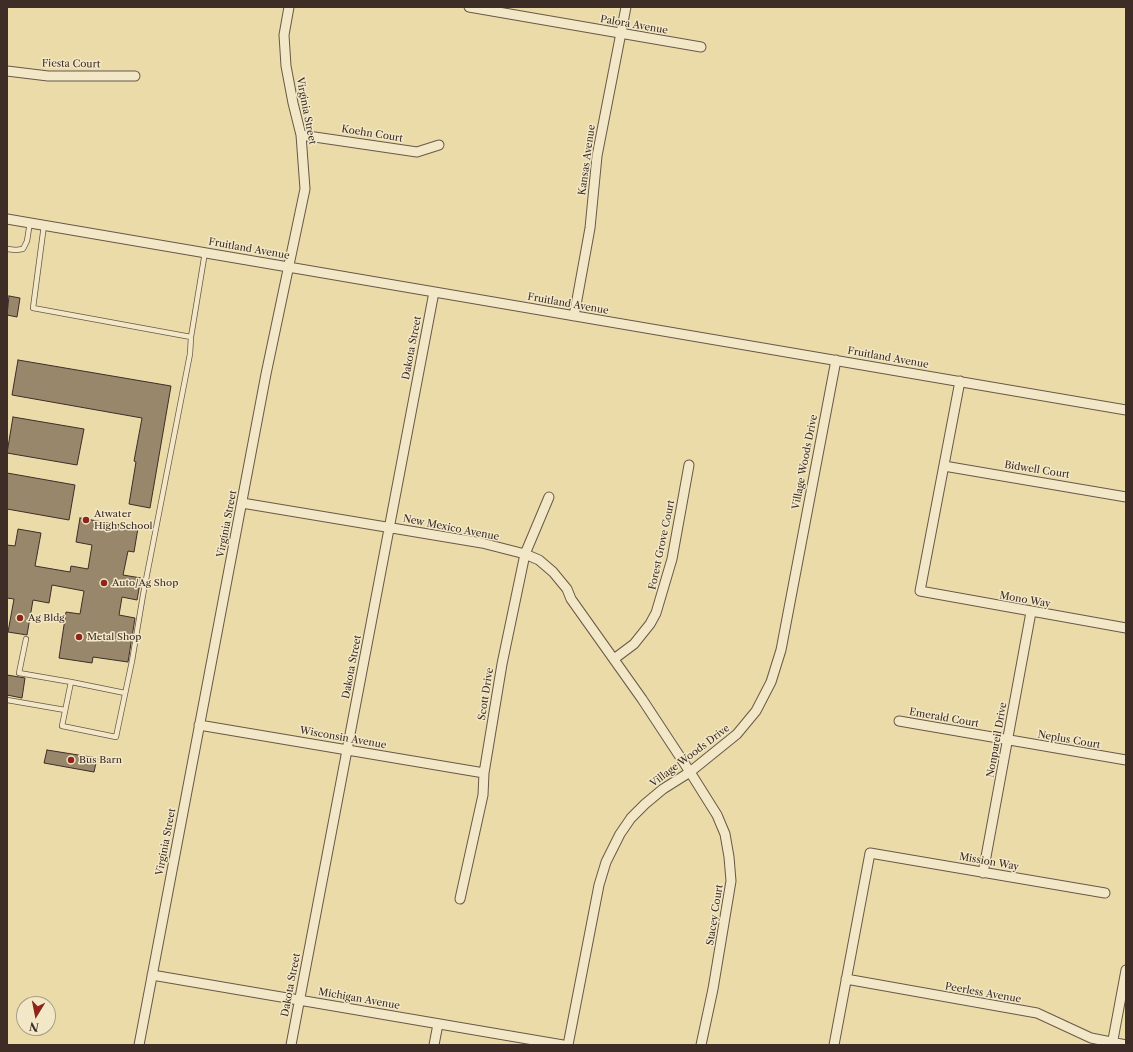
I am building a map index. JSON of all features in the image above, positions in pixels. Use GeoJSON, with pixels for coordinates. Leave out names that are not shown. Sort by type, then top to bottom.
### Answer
{"type":"FeatureCollection","features":[{"type":"Feature","properties":{"kind":"street","name":"Virginia Street"},"geometry":{"type":"LineString","coordinates":[[139,1045],[266,374],[304,188],[301,135],[286,66],[284,35],[289,7]]}},
{"type":"Feature","properties":{"kind":"street","name":"Palora Avenue"},"geometry":{"type":"LineString","coordinates":[[469,7],[701,47]]}},
{"type":"Feature","properties":{"kind":"street","name":"Kansas Avenue"},"geometry":{"type":"LineString","coordinates":[[574,316],[590,228],[597,156],[626,7]]}},
{"type":"Feature","properties":{"kind":"street","name":"Fiesta Court"},"geometry":{"type":"LineString","coordinates":[[7,71],[48,76],[134,76]]}},
{"type":"Feature","properties":{"kind":"street","name":"Koehn Court"},"geometry":{"type":"LineString","coordinates":[[301,135],[416,152],[439,144]]}},
{"type":"Feature","properties":{"kind":"street","name":"Fruitland Avenue"},"geometry":{"type":"LineString","coordinates":[[7,219],[1126,410]]}},
{"type":"Feature","properties":{"kind":"street","name":"Dakota Street"},"geometry":{"type":"LineString","coordinates":[[291,1045],[434,292]]}},
{"type":"Feature","properties":{"kind":"street","name":"Village Woods Drive"},"geometry":{"type":"LineString","coordinates":[[568,1045],[598,885],[606,862],[620,834],[631,818],[645,804],[663,789],[690,772],[737,734],[756,711],[771,682],[781,650],[836,360]]}},
{"type":"Feature","properties":{"kind":"street"},"geometry":{"type":"LineString","coordinates":[[944,466],[960,381]]}},
{"type":"Feature","properties":{"kind":"street","name":"Forest Grove Court"},"geometry":{"type":"LineString","coordinates":[[614,659],[634,644],[650,624],[661,601],[672,559],[689,465]]}},
{"type":"Feature","properties":{"kind":"street","name":"Bidwell Court"},"geometry":{"type":"LineString","coordinates":[[944,466],[1126,497]]}},
{"type":"Feature","properties":{"kind":"street","name":"Mono Way"},"geometry":{"type":"LineString","coordinates":[[944,466],[920,591],[1126,628]]}},
{"type":"Feature","properties":{"kind":"street","name":"Scott Drive"},"geometry":{"type":"LineString","coordinates":[[460,899],[483,795],[484,773],[502,664],[524,554],[549,497]]}},
{"type":"Feature","properties":{"kind":"street","name":"New Mexico Avenue"},"geometry":{"type":"LineString","coordinates":[[242,503],[482,543],[524,554],[539,560],[553,572],[567,589],[572,599],[690,772]]}},
{"type":"Feature","properties":{"kind":"street","name":"Nonpareil Drive"},"geometry":{"type":"LineString","coordinates":[[983,872],[1031,612]]}},
{"type":"Feature","properties":{"kind":"street","name":"Emerald Court"},"geometry":{"type":"LineString","coordinates":[[899,721],[1008,740]]}},
{"type":"Feature","properties":{"kind":"street","name":"Wisconsin Avenue"},"geometry":{"type":"LineString","coordinates":[[200,724],[484,773]]}},
{"type":"Feature","properties":{"kind":"street","name":"Neplus Court"},"geometry":{"type":"LineString","coordinates":[[1008,740],[1126,760]]}},
{"type":"Feature","properties":{"kind":"street","name":"Stacey Court"},"geometry":{"type":"LineString","coordinates":[[690,772],[717,815],[725,834],[730,857],[731,881],[713,989],[701,1045]]}},
{"type":"Feature","properties":{"kind":"street","name":"Mission Way"},"geometry":{"type":"LineString","coordinates":[[846,979],[870,853],[1105,893]]}},
{"type":"Feature","properties":{"kind":"street"},"geometry":{"type":"LineString","coordinates":[[1126,970],[1112,1044],[1126,1045]]}},
{"type":"Feature","properties":{"kind":"street","name":"Michigan Avenue"},"geometry":{"type":"LineString","coordinates":[[152,975],[438,1024],[513,1041],[563,1045]]}},
{"type":"Feature","properties":{"kind":"street"},"geometry":{"type":"LineString","coordinates":[[834,1045],[846,979]]}},
{"type":"Feature","properties":{"kind":"street","name":"Peerless Avenue"},"geometry":{"type":"LineString","coordinates":[[846,979],[1037,1013],[1091,1038],[1112,1044]]}},
{"type":"Feature","properties":{"kind":"street"},"geometry":{"type":"LineString","coordinates":[[434,1045],[438,1024]]}},
{"type":"Feature","properties":{"kind":"lane"},"geometry":{"type":"LineString","coordinates":[[7,249],[23,249],[27,241],[30,222]]}},
{"type":"Feature","properties":{"kind":"lane"},"geometry":{"type":"LineString","coordinates":[[44,225],[33,308],[191,336]]}},
{"type":"Feature","properties":{"kind":"lane"},"geometry":{"type":"LineString","coordinates":[[70,682],[62,726],[116,737],[190,354],[191,336],[205,252]]}},
{"type":"Feature","properties":{"kind":"lane"},"geometry":{"type":"LineString","coordinates":[[26,639],[20,672],[125,693]]}},
{"type":"Feature","properties":{"kind":"lane"},"geometry":{"type":"LineString","coordinates":[[7,700],[65,710]]}},
{"type":"Feature","properties":{"kind":"building"},"geometry":{"type":"Polygon","coordinates":[[[9,296],[20,298],[17,317],[7,315],[9,296]]]}},
{"type":"Feature","properties":{"kind":"building"},"geometry":{"type":"Polygon","coordinates":[[[18,360],[171,386],[150,508],[129,504],[136,462],[134,461],[142,418],[12,395],[18,360]]]}},
{"type":"Feature","properties":{"kind":"building"},"geometry":{"type":"Polygon","coordinates":[[[13,417],[84,429],[77,465],[7,453],[13,417]]]}},
{"type":"Feature","properties":{"kind":"building"},"geometry":{"type":"Polygon","coordinates":[[[7,473],[75,485],[69,520],[7,509],[7,473]]]}},
{"type":"Feature","properties":{"kind":"building"},"geometry":{"type":"Polygon","coordinates":[[[80,518],[138,528],[134,552],[128,551],[123,575],[141,578],[137,600],[122,597],[119,615],[135,618],[128,662],[93,657],[92,663],[59,658],[66,612],[80,614],[84,591],[52,585],[49,603],[33,600],[27,635],[8,632],[14,599],[7,598],[7,545],[15,546],[18,529],[41,533],[35,566],[70,572],[71,566],[88,569],[92,545],[76,542],[80,518]]]}},
{"type":"Feature","properties":{"kind":"building"},"geometry":{"type":"Polygon","coordinates":[[[7,675],[25,678],[22,698],[7,695],[7,675]]]}},
{"type":"Feature","properties":{"kind":"building","name":"Bus Barn"},"geometry":{"type":"Polygon","coordinates":[[[47,750],[97,758],[94,772],[44,763],[47,750]]]}},
{"type":"Feature","properties":{"kind":"place","name":"Atwater High School"},"geometry":{"type":"Point","coordinates":[86,520]}},
{"type":"Feature","properties":{"kind":"place","name":"Auto/Ag Shop"},"geometry":{"type":"Point","coordinates":[104,583]}},
{"type":"Feature","properties":{"kind":"place","name":"Ag Bldg"},"geometry":{"type":"Point","coordinates":[20,618]}},
{"type":"Feature","properties":{"kind":"place","name":"Metal Shop"},"geometry":{"type":"Point","coordinates":[79,637]}},
{"type":"Feature","properties":{"kind":"place","name":"Bus Barn"},"geometry":{"type":"Point","coordinates":[71,760]}}]}
